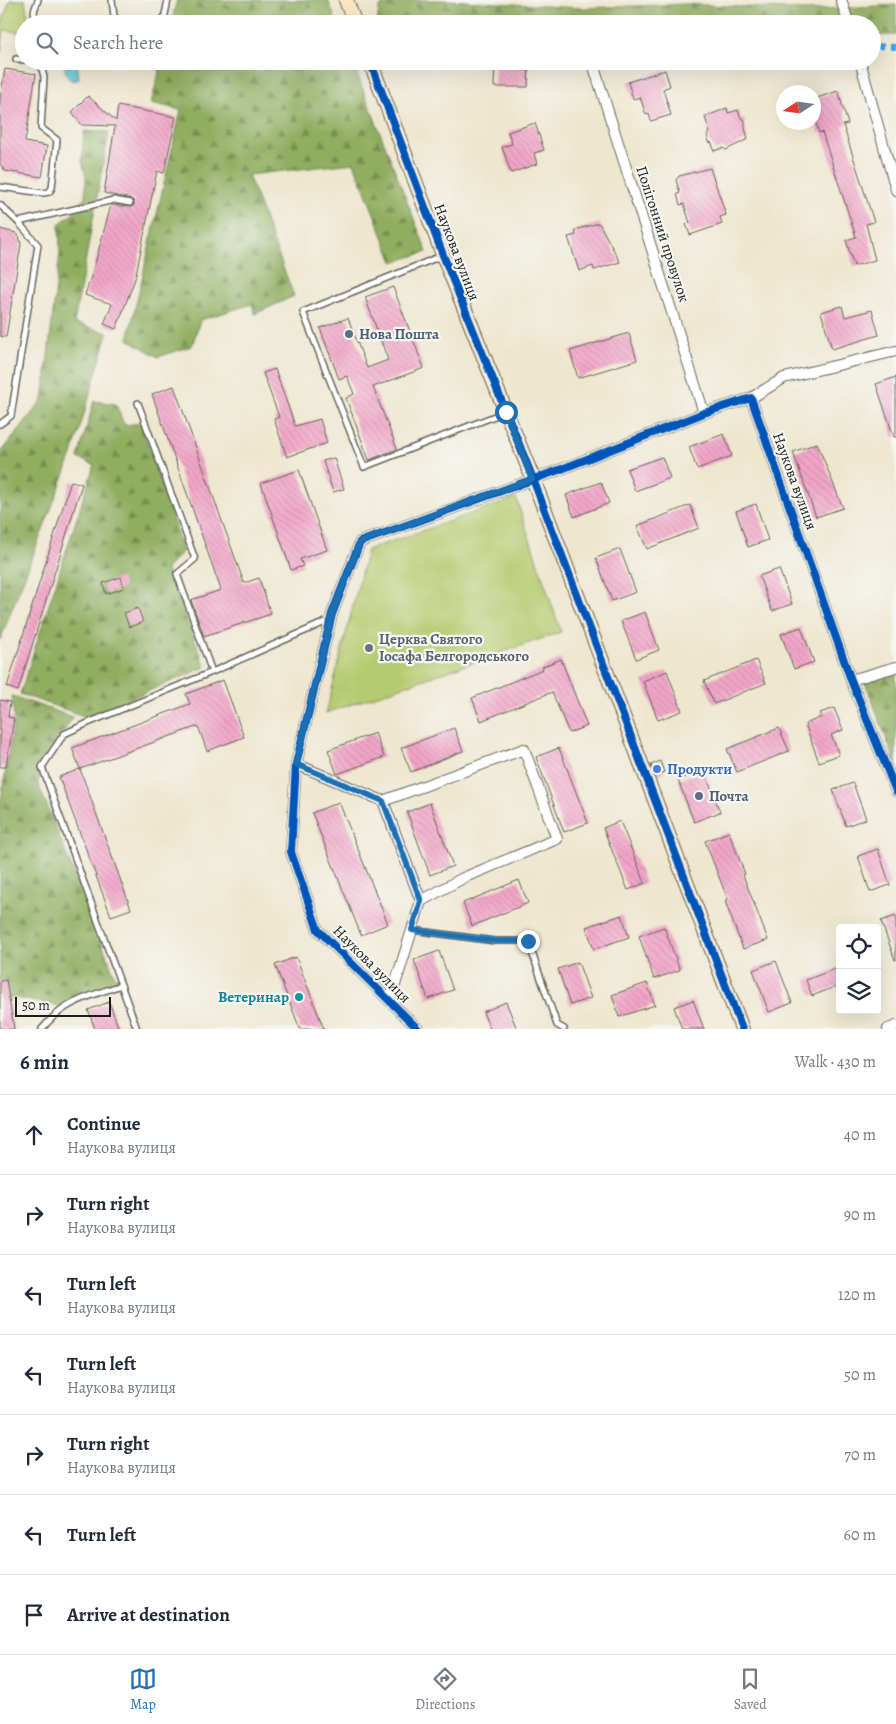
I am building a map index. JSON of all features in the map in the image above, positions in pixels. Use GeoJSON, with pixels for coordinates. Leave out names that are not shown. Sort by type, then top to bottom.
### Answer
{"type":"FeatureCollection","features":[{"type":"Feature","properties":{"kind":"street"},"geometry":{"type":"LineString","coordinates":[[346,0],[352,15]]}},
{"type":"Feature","properties":{"kind":"street"},"geometry":{"type":"LineString","coordinates":[[841,0],[845,15]]}},
{"type":"Feature","properties":{"kind":"street","name":"Наукова вулиця"},"geometry":{"type":"LineString","coordinates":[[373,70],[742,1029]]}},
{"type":"Feature","properties":{"kind":"street","name":"Полігонний провулок"},"geometry":{"type":"LineString","coordinates":[[595,70],[704,413]]}},
{"type":"Feature","properties":{"kind":"street"},"geometry":{"type":"LineString","coordinates":[[863,70],[896,190]]}},
{"type":"Feature","properties":{"kind":"street"},"geometry":{"type":"LineString","coordinates":[[751,398],[784,378],[896,351]]}},
{"type":"Feature","properties":{"kind":"street","name":"Наукова вулиця"},"geometry":{"type":"LineString","coordinates":[[418,1029],[318,930],[291,852],[296,764],[330,620],[360,542],[704,413],[751,398],[851,680],[896,791]]}},
{"type":"Feature","properties":{"kind":"street"},"geometry":{"type":"LineString","coordinates":[[851,680],[896,667]]}},
{"type":"Feature","properties":{"kind":"street"},"geometry":{"type":"LineString","coordinates":[[296,764],[383,801],[524,749],[557,840],[463,878],[421,901],[383,801]]}},
{"type":"Feature","properties":{"kind":"street","name":"Наукова вулиця"},"geometry":{"type":"LineString","coordinates":[[390,1001],[421,901]]}},
{"type":"Feature","properties":{"kind":"street"},"geometry":{"type":"LineString","coordinates":[[888,1029],[896,1026]]}},
{"type":"Feature","properties":{"kind":"lane"},"geometry":{"type":"LineString","coordinates":[[35,15],[38,0]]}},
{"type":"Feature","properties":{"kind":"lane"},"geometry":{"type":"LineString","coordinates":[[112,0],[114,15]]}},
{"type":"Feature","properties":{"kind":"lane"},"geometry":{"type":"LineString","coordinates":[[165,15],[168,0]]}},
{"type":"Feature","properties":{"kind":"lane"},"geometry":{"type":"LineString","coordinates":[[0,187],[43,193],[49,192],[52,188],[58,140],[41,128],[44,78],[42,70]]}},
{"type":"Feature","properties":{"kind":"lane"},"geometry":{"type":"LineString","coordinates":[[18,222],[114,200],[130,203]]}},
{"type":"Feature","properties":{"kind":"lane"},"geometry":{"type":"LineString","coordinates":[[0,205],[38,245],[11,416],[0,424]]}},
{"type":"Feature","properties":{"kind":"lane"},"geometry":{"type":"LineString","coordinates":[[443,255],[303,312],[364,467],[506,412]]}},
{"type":"Feature","properties":{"kind":"lane"},"geometry":{"type":"LineString","coordinates":[[138,403],[195,558],[177,574],[212,672]]}},
{"type":"Feature","properties":{"kind":"lane"},"geometry":{"type":"LineString","coordinates":[[137,1029],[42,767],[64,734],[330,620]]}},
{"type":"Feature","properties":{"kind":"lane"},"geometry":{"type":"LineString","coordinates":[[412,930],[495,941],[528,941],[557,1025],[564,1029]]}},
{"type":"Feature","properties":{"kind":"lane"},"geometry":{"type":"LineString","coordinates":[[42,1029],[51,1018],[68,1006],[121,985]]}},
{"type":"Feature","properties":{"kind":"green space"},"geometry":{"type":"Polygon","coordinates":[[[10,0],[25,0],[28,15],[15,15],[15,32],[4,30],[1,53],[1,26],[10,0]]]}},
{"type":"Feature","properties":{"kind":"green space"},"geometry":{"type":"Polygon","coordinates":[[[177,0],[328,0],[334,15],[173,15],[177,0]]]}},
{"type":"Feature","properties":{"kind":"green space"},"geometry":{"type":"Polygon","coordinates":[[[387,0],[446,0],[581,8],[684,4],[807,10],[896,5],[896,35],[881,36],[881,15],[378,15],[379,8],[387,0]]]}},
{"type":"Feature","properties":{"kind":"green space"},"geometry":{"type":"Polygon","coordinates":[[[160,70],[356,70],[427,252],[393,262],[354,163],[248,175],[294,296],[255,314],[252,304],[200,320],[192,346],[158,357],[128,339],[181,110],[151,103],[160,70]]]}},
{"type":"Feature","properties":{"kind":"green space"},"geometry":{"type":"Polygon","coordinates":[[[84,131],[109,132],[74,323],[108,333],[72,455],[0,640],[0,454],[43,399],[60,252],[59,224],[72,214],[85,197],[86,177],[82,161],[84,131]]]}},
{"type":"Feature","properties":{"kind":"green space"},"geometry":{"type":"Polygon","coordinates":[[[94,401],[116,404],[124,425],[141,423],[183,551],[166,569],[206,667],[87,717],[20,694],[94,465],[78,458],[94,401]]]}},
{"type":"Feature","properties":{"kind":"green space"},"geometry":{"type":"Polygon","coordinates":[[[516,498],[561,632],[326,713],[367,550],[516,498]]]}},
{"type":"Feature","properties":{"kind":"green space"},"geometry":{"type":"Polygon","coordinates":[[[896,673],[896,764],[865,682],[896,673]]]}},
{"type":"Feature","properties":{"kind":"green space"},"geometry":{"type":"Polygon","coordinates":[[[12,696],[73,717],[42,767],[38,783],[118,984],[75,998],[60,1006],[9,997],[0,999],[0,806],[14,718],[12,696]]]}},
{"type":"Feature","properties":{"kind":"water"},"geometry":{"type":"Polygon","coordinates":[[[66,70],[78,70],[79,79],[69,79],[66,70]]]}},
{"type":"Feature","properties":{"kind":"building"},"geometry":{"type":"Polygon","coordinates":[[[5,69],[36,74],[25,142],[47,146],[42,177],[5,171],[0,164],[0,99],[5,69]]]}},
{"type":"Feature","properties":{"kind":"building"},"geometry":{"type":"Polygon","coordinates":[[[495,70],[529,70],[528,87],[494,87],[495,70]]]}},
{"type":"Feature","properties":{"kind":"building"},"geometry":{"type":"Polygon","coordinates":[[[665,70],[670,86],[663,89],[671,115],[651,121],[649,114],[646,115],[640,97],[633,99],[628,82],[665,70]]]}},
{"type":"Feature","properties":{"kind":"building"},"geometry":{"type":"Polygon","coordinates":[[[838,91],[848,124],[843,125],[874,222],[866,224],[875,260],[854,266],[846,240],[856,237],[822,132],[819,133],[818,130],[821,130],[821,97],[838,91]]]}},
{"type":"Feature","properties":{"kind":"building"},"geometry":{"type":"Polygon","coordinates":[[[88,96],[116,121],[118,106],[176,117],[164,173],[157,171],[135,279],[116,329],[104,324],[112,304],[85,295],[111,205],[131,207],[134,205],[134,202],[131,199],[104,193],[115,126],[82,125],[72,112],[88,96]]]}},
{"type":"Feature","properties":{"kind":"building"},"geometry":{"type":"Polygon","coordinates":[[[727,108],[728,113],[738,110],[741,118],[745,120],[748,139],[726,150],[723,148],[714,151],[707,135],[710,133],[705,117],[727,108]]]}},
{"type":"Feature","properties":{"kind":"building"},"geometry":{"type":"Polygon","coordinates":[[[535,123],[544,150],[534,153],[537,164],[511,173],[502,147],[512,144],[508,132],[535,123]]]}},
{"type":"Feature","properties":{"kind":"building"},"geometry":{"type":"Polygon","coordinates":[[[710,168],[726,215],[720,217],[722,224],[690,235],[686,224],[690,223],[684,204],[680,205],[677,194],[680,193],[676,180],[679,176],[710,168]]]}},
{"type":"Feature","properties":{"kind":"building"},"geometry":{"type":"Polygon","coordinates":[[[599,223],[620,262],[594,270],[593,266],[579,271],[568,237],[576,235],[575,230],[599,223]]]}},
{"type":"Feature","properties":{"kind":"building"},"geometry":{"type":"Polygon","coordinates":[[[0,229],[16,233],[21,244],[6,337],[0,336],[0,229]]]}},
{"type":"Feature","properties":{"kind":"building"},"geometry":{"type":"Polygon","coordinates":[[[393,287],[424,368],[373,387],[397,449],[369,460],[346,398],[354,394],[347,376],[339,379],[320,328],[348,318],[367,368],[388,360],[365,297],[393,287]]]}},
{"type":"Feature","properties":{"kind":"building"},"geometry":{"type":"Polygon","coordinates":[[[842,306],[845,317],[872,310],[879,335],[832,349],[821,312],[842,306]]]}},
{"type":"Feature","properties":{"kind":"building"},"geometry":{"type":"Polygon","coordinates":[[[629,333],[637,360],[578,378],[570,351],[629,333]]]}},
{"type":"Feature","properties":{"kind":"building"},"geometry":{"type":"Polygon","coordinates":[[[275,369],[295,426],[320,419],[327,443],[287,457],[274,419],[279,417],[263,373],[275,369]]]}},
{"type":"Feature","properties":{"kind":"building"},"geometry":{"type":"Polygon","coordinates":[[[896,377],[896,437],[894,437],[876,384],[896,377]]]}},
{"type":"Feature","properties":{"kind":"building"},"geometry":{"type":"Polygon","coordinates":[[[174,386],[244,583],[259,578],[271,614],[204,636],[191,600],[221,590],[152,394],[174,386]]]}},
{"type":"Feature","properties":{"kind":"building"},"geometry":{"type":"Polygon","coordinates":[[[724,434],[732,456],[697,469],[689,447],[724,434]]]}},
{"type":"Feature","properties":{"kind":"building"},"geometry":{"type":"Polygon","coordinates":[[[817,443],[843,508],[816,517],[793,452],[817,443]]]}},
{"type":"Feature","properties":{"kind":"building"},"geometry":{"type":"Polygon","coordinates":[[[662,457],[670,478],[635,491],[627,469],[662,457]]]}},
{"type":"Feature","properties":{"kind":"building"},"geometry":{"type":"Polygon","coordinates":[[[334,458],[344,489],[333,492],[323,461],[334,458]]]}},
{"type":"Feature","properties":{"kind":"building"},"geometry":{"type":"Polygon","coordinates":[[[299,470],[327,550],[300,559],[303,566],[291,570],[261,483],[299,470]]]}},
{"type":"Feature","properties":{"kind":"building"},"geometry":{"type":"Polygon","coordinates":[[[71,481],[82,484],[18,691],[7,687],[71,481]]]}},
{"type":"Feature","properties":{"kind":"building"},"geometry":{"type":"Polygon","coordinates":[[[601,482],[609,503],[574,517],[566,495],[601,482]]]}},
{"type":"Feature","properties":{"kind":"building"},"geometry":{"type":"Polygon","coordinates":[[[756,504],[768,540],[748,547],[736,511],[756,504]]]}},
{"type":"Feature","properties":{"kind":"building"},"geometry":{"type":"Polygon","coordinates":[[[690,505],[699,528],[647,549],[637,526],[690,505]]]}},
{"type":"Feature","properties":{"kind":"building"},"geometry":{"type":"Polygon","coordinates":[[[620,549],[636,592],[612,601],[596,558],[620,549]]]}},
{"type":"Feature","properties":{"kind":"building"},"geometry":{"type":"Polygon","coordinates":[[[779,569],[792,604],[772,611],[759,576],[779,569]]]}},
{"type":"Feature","properties":{"kind":"building"},"geometry":{"type":"Polygon","coordinates":[[[121,577],[124,588],[106,594],[103,583],[121,577]]]}},
{"type":"Feature","properties":{"kind":"building"},"geometry":{"type":"Polygon","coordinates":[[[138,608],[143,622],[129,627],[124,613],[138,608]]]}},
{"type":"Feature","properties":{"kind":"building"},"geometry":{"type":"Polygon","coordinates":[[[645,612],[659,650],[636,659],[621,621],[645,612]]]}},
{"type":"Feature","properties":{"kind":"building"},"geometry":{"type":"Polygon","coordinates":[[[801,627],[814,662],[794,669],[781,634],[801,627]]]}},
{"type":"Feature","properties":{"kind":"building"},"geometry":{"type":"Polygon","coordinates":[[[561,659],[587,726],[569,733],[552,692],[481,721],[472,698],[543,669],[542,667],[561,659]]]}},
{"type":"Feature","properties":{"kind":"building"},"geometry":{"type":"Polygon","coordinates":[[[756,660],[766,683],[714,704],[704,681],[756,660]]]}},
{"type":"Feature","properties":{"kind":"building"},"geometry":{"type":"Polygon","coordinates":[[[667,671],[682,711],[658,720],[643,681],[667,671]]]}},
{"type":"Feature","properties":{"kind":"building"},"geometry":{"type":"Polygon","coordinates":[[[223,680],[244,737],[207,751],[198,726],[80,769],[72,748],[190,704],[186,694],[223,680]]]}},
{"type":"Feature","properties":{"kind":"building"},"geometry":{"type":"Polygon","coordinates":[[[0,700],[10,702],[8,717],[14,718],[6,767],[0,767],[0,700]]]}},
{"type":"Feature","properties":{"kind":"building"},"geometry":{"type":"Polygon","coordinates":[[[834,708],[843,730],[831,735],[839,755],[819,762],[805,724],[822,717],[820,713],[834,708]]]}},
{"type":"Feature","properties":{"kind":"building"},"geometry":{"type":"Polygon","coordinates":[[[454,728],[463,751],[411,772],[401,748],[454,728]]]}},
{"type":"Feature","properties":{"kind":"building"},"geometry":{"type":"Polygon","coordinates":[[[779,728],[789,751],[737,772],[727,749],[779,728]]]}},
{"type":"Feature","properties":{"kind":"building"},"geometry":{"type":"Polygon","coordinates":[[[375,733],[384,757],[337,774],[328,750],[375,733]]]}},
{"type":"Feature","properties":{"kind":"building"},"geometry":{"type":"Polygon","coordinates":[[[559,748],[588,823],[564,832],[536,757],[559,748]]]}},
{"type":"Feature","properties":{"kind":"building","name":"Продукти"},"geometry":{"type":"Polygon","coordinates":[[[660,761],[664,772],[655,776],[651,765],[660,761]]]}},
{"type":"Feature","properties":{"kind":"building"},"geometry":{"type":"Polygon","coordinates":[[[80,769],[131,909],[111,916],[59,777],[80,769]]]}},
{"type":"Feature","properties":{"kind":"building","name":"Почта"},"geometry":{"type":"Polygon","coordinates":[[[704,770],[720,812],[694,822],[678,780],[704,770]]]}},
{"type":"Feature","properties":{"kind":"building"},"geometry":{"type":"Polygon","coordinates":[[[853,783],[866,819],[846,826],[833,790],[853,783]]]}},
{"type":"Feature","properties":{"kind":"building"},"geometry":{"type":"Polygon","coordinates":[[[339,802],[388,924],[361,935],[312,813],[339,802]]]}},
{"type":"Feature","properties":{"kind":"building"},"geometry":{"type":"Polygon","coordinates":[[[430,803],[453,866],[430,875],[407,812],[430,803]]]}},
{"type":"Feature","properties":{"kind":"building"},"geometry":{"type":"Polygon","coordinates":[[[620,821],[645,883],[628,890],[603,828],[620,821]]]}},
{"type":"Feature","properties":{"kind":"building"},"geometry":{"type":"Polygon","coordinates":[[[729,832],[768,940],[743,949],[725,901],[728,900],[705,841],[729,832]]]}},
{"type":"Feature","properties":{"kind":"building"},"geometry":{"type":"Polygon","coordinates":[[[878,849],[890,885],[870,892],[858,856],[878,849]]]}},
{"type":"Feature","properties":{"kind":"building"},"geometry":{"type":"Polygon","coordinates":[[[519,880],[528,903],[472,926],[463,903],[519,880]]]}},
{"type":"Feature","properties":{"kind":"building"},"geometry":{"type":"Polygon","coordinates":[[[622,915],[629,937],[594,949],[586,927],[622,915]]]}},
{"type":"Feature","properties":{"kind":"building"},"geometry":{"type":"Polygon","coordinates":[[[896,916],[896,960],[895,960],[881,921],[896,916]]]}},
{"type":"Feature","properties":{"kind":"building"},"geometry":{"type":"Polygon","coordinates":[[[664,927],[680,970],[654,979],[639,936],[664,927]]]}},
{"type":"Feature","properties":{"kind":"building"},"geometry":{"type":"Polygon","coordinates":[[[439,951],[453,990],[428,999],[414,960],[439,951]]]}},
{"type":"Feature","properties":{"kind":"building","name":"Ветеринар"},"geometry":{"type":"Polygon","coordinates":[[[296,957],[324,1029],[300,1029],[275,965],[296,957]]]}},
{"type":"Feature","properties":{"kind":"building"},"geometry":{"type":"Polygon","coordinates":[[[776,961],[792,1003],[769,1012],[753,970],[776,961]]]}},
{"type":"Feature","properties":{"kind":"building"},"geometry":{"type":"Polygon","coordinates":[[[578,962],[591,998],[570,1005],[558,969],[578,962]]]}},
{"type":"Feature","properties":{"kind":"building"},"geometry":{"type":"Polygon","coordinates":[[[836,969],[836,987],[812,996],[806,980],[836,969]]]}},
{"type":"Feature","properties":{"kind":"building"},"geometry":{"type":"Polygon","coordinates":[[[6,980],[14,1029],[0,1029],[0,981],[6,980]]]}},
{"type":"Feature","properties":{"kind":"building"},"geometry":{"type":"Polygon","coordinates":[[[647,983],[655,1005],[619,1017],[612,995],[647,983]]]}},
{"type":"Feature","properties":{"kind":"building"},"geometry":{"type":"Polygon","coordinates":[[[693,1000],[704,1029],[682,1029],[674,1007],[693,1000]]]}},
{"type":"Feature","properties":{"kind":"building"},"geometry":{"type":"Polygon","coordinates":[[[109,1002],[119,1029],[95,1029],[88,1010],[109,1002]]]}},
{"type":"Feature","properties":{"kind":"building"},"geometry":{"type":"Polygon","coordinates":[[[506,1002],[517,1029],[490,1029],[483,1012],[506,1002]]]}},
{"type":"Feature","properties":{"kind":"marked path"},"geometry":{"type":"LineString","coordinates":[[881,46],[896,47]]}},
{"type":"Feature","properties":{"kind":"cycle path"},"geometry":{"type":"LineString","coordinates":[[373,70],[443,255],[533,479],[742,1029]]}},
{"type":"Feature","properties":{"kind":"cycle path"},"geometry":{"type":"LineString","coordinates":[[418,1029],[318,930],[291,852],[296,764],[332,614],[360,542],[559,470],[704,413],[751,398],[851,680],[896,791]]}},
{"type":"Feature","properties":{"kind":"place","name":"Нова Пошта"},"geometry":{"type":"Point","coordinates":[349,334]}},
{"type":"Feature","properties":{"kind":"place","name":"Церква Святого Іосафа Белгородського"},"geometry":{"type":"Point","coordinates":[369,648]}},
{"type":"Feature","properties":{"kind":"place","name":"Продукти"},"geometry":{"type":"Point","coordinates":[657,769]}},
{"type":"Feature","properties":{"kind":"place","name":"Почта"},"geometry":{"type":"Point","coordinates":[699,796]}},
{"type":"Feature","properties":{"kind":"place","name":"Ветеринар"},"geometry":{"type":"Point","coordinates":[299,997]}},
{"type":"Feature","properties":{"kind":"route"},"geometry":{"type":"LineString","coordinates":[[506,412],[532,479],[360,542],[332,614],[296,764],[383,801],[421,901],[412,930],[495,941],[528,941]]}}]}
